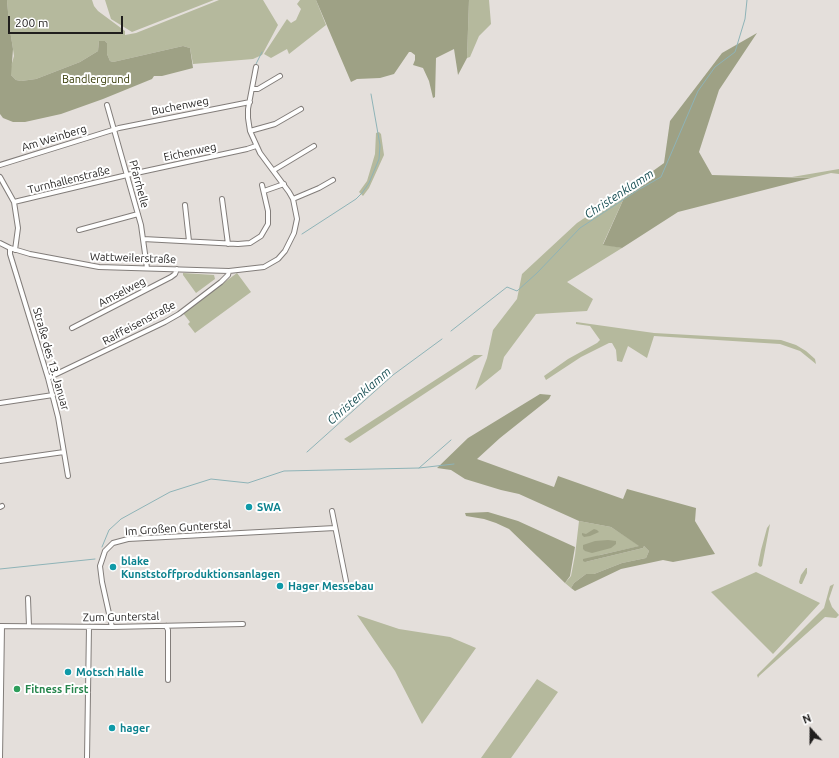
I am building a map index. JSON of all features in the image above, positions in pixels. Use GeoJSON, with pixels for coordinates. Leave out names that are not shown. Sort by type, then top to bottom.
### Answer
{"type":"FeatureCollection","features":[{"type":"Feature","properties":{"kind":"street","name":"Wattweilerstraße"},"geometry":{"type":"LineString","coordinates":[[0,243],[30,254],[87,266],[229,271],[264,267],[272,264],[285,251],[294,233],[297,219],[293,199],[284,184],[256,146],[250,132],[248,118],[256,67]]}},
{"type":"Feature","properties":{"kind":"street"},"geometry":{"type":"LineString","coordinates":[[252,89],[258,89],[280,76]]}},
{"type":"Feature","properties":{"kind":"street","name":"Buchenweg"},"geometry":{"type":"LineString","coordinates":[[114,129],[250,102]]}},
{"type":"Feature","properties":{"kind":"street","name":"Pfarrhelle"},"geometry":{"type":"LineString","coordinates":[[107,105],[138,214],[147,268]]}},
{"type":"Feature","properties":{"kind":"street"},"geometry":{"type":"LineString","coordinates":[[250,132],[275,124],[301,109]]}},
{"type":"Feature","properties":{"kind":"street","name":"Am Weinberg"},"geometry":{"type":"LineString","coordinates":[[0,165],[114,129]]}},
{"type":"Feature","properties":{"kind":"street","name":"Eichenweg"},"geometry":{"type":"LineString","coordinates":[[127,175],[256,146]]}},
{"type":"Feature","properties":{"kind":"street"},"geometry":{"type":"LineString","coordinates":[[274,170],[314,146]]}},
{"type":"Feature","properties":{"kind":"street","name":"Turnhallenstraße"},"geometry":{"type":"LineString","coordinates":[[14,202],[127,175]]}},
{"type":"Feature","properties":{"kind":"street"},"geometry":{"type":"LineString","coordinates":[[0,177],[14,202]]}},
{"type":"Feature","properties":{"kind":"street"},"geometry":{"type":"LineString","coordinates":[[293,199],[319,188],[333,180]]}},
{"type":"Feature","properties":{"kind":"street"},"geometry":{"type":"LineString","coordinates":[[264,191],[284,184]]}},
{"type":"Feature","properties":{"kind":"street"},"geometry":{"type":"LineString","coordinates":[[143,239],[228,244],[250,243],[261,236],[268,224],[269,216],[262,185]]}},
{"type":"Feature","properties":{"kind":"street"},"geometry":{"type":"LineString","coordinates":[[222,199],[228,244]]}},
{"type":"Feature","properties":{"kind":"street","name":"Straße des 13. Januar"},"geometry":{"type":"LineString","coordinates":[[14,202],[18,228],[13,249],[10,254],[48,378],[68,476]]}},
{"type":"Feature","properties":{"kind":"street"},"geometry":{"type":"LineString","coordinates":[[185,205],[189,241]]}},
{"type":"Feature","properties":{"kind":"street"},"geometry":{"type":"LineString","coordinates":[[79,230],[138,214]]}},
{"type":"Feature","properties":{"kind":"street","name":"Amselweg"},"geometry":{"type":"LineString","coordinates":[[72,328],[171,277],[175,274],[177,269]]}},
{"type":"Feature","properties":{"kind":"street","name":"Raiffeisenstraße"},"geometry":{"type":"LineString","coordinates":[[48,378],[179,314],[221,282],[228,275],[229,271]]}},
{"type":"Feature","properties":{"kind":"street"},"geometry":{"type":"LineString","coordinates":[[0,403],[52,395]]}},
{"type":"Feature","properties":{"kind":"street"},"geometry":{"type":"LineString","coordinates":[[0,461],[64,452]]}},
{"type":"Feature","properties":{"kind":"street"},"geometry":{"type":"LineString","coordinates":[[332,511],[346,581]]}},
{"type":"Feature","properties":{"kind":"street","name":"Im Großen Gunterstal"},"geometry":{"type":"LineString","coordinates":[[112,627],[100,566],[105,551],[113,543],[128,539],[335,528]]}},
{"type":"Feature","properties":{"kind":"street"},"geometry":{"type":"LineString","coordinates":[[28,598],[29,626]]}},
{"type":"Feature","properties":{"kind":"street","name":"Zum Gunterstal"},"geometry":{"type":"LineString","coordinates":[[1,626],[112,627],[242,624]]}},
{"type":"Feature","properties":{"kind":"street"},"geometry":{"type":"LineString","coordinates":[[0,758],[1,626]]}},
{"type":"Feature","properties":{"kind":"street"},"geometry":{"type":"LineString","coordinates":[[166,626],[168,630],[168,680]]}},
{"type":"Feature","properties":{"kind":"street"},"geometry":{"type":"LineString","coordinates":[[87,758],[89,627]]}},
{"type":"Feature","properties":{"kind":"green space","name":"Bandlergrund"},"geometry":{"type":"Polygon","coordinates":[[[0,0],[7,0],[13,49],[11,75],[16,80],[21,81],[36,79],[80,62],[98,51],[99,41],[105,41],[107,43],[107,54],[110,61],[113,62],[183,46],[190,48],[193,68],[162,76],[154,76],[152,79],[61,114],[25,122],[13,122],[3,118],[0,114],[0,0]]]}},
{"type":"Feature","properties":{"kind":"green space"},"geometry":{"type":"Polygon","coordinates":[[[7,0],[92,0],[98,11],[125,31],[125,35],[136,33],[219,0],[263,0],[278,25],[262,55],[253,59],[193,64],[190,48],[183,46],[113,62],[110,61],[107,54],[107,43],[105,41],[99,41],[98,51],[80,62],[36,79],[21,81],[16,80],[11,75],[10,70],[14,56],[7,0]]]}},
{"type":"Feature","properties":{"kind":"green space"},"geometry":{"type":"Polygon","coordinates":[[[105,0],[214,0],[132,32],[111,19],[105,0]]]}},
{"type":"Feature","properties":{"kind":"green space"},"geometry":{"type":"Polygon","coordinates":[[[300,0],[316,0],[326,25],[289,54],[287,49],[271,58],[264,54],[287,19],[291,23],[296,20],[301,9],[297,4],[300,0]]]}},
{"type":"Feature","properties":{"kind":"green space"},"geometry":{"type":"Polygon","coordinates":[[[316,0],[469,0],[467,58],[458,75],[454,49],[436,58],[435,97],[433,98],[429,81],[423,68],[413,65],[415,55],[411,52],[409,52],[394,74],[380,78],[357,79],[351,82],[316,0]]]}},
{"type":"Feature","properties":{"kind":"green space"},"geometry":{"type":"Polygon","coordinates":[[[469,0],[489,0],[491,24],[479,36],[470,57],[467,58],[469,0]]]}},
{"type":"Feature","properties":{"kind":"green space"},"geometry":{"type":"Polygon","coordinates":[[[757,33],[719,90],[699,152],[712,175],[811,178],[678,212],[622,248],[603,245],[628,189],[664,163],[670,121],[722,53],[757,33]]]}},
{"type":"Feature","properties":{"kind":"green space"},"geometry":{"type":"Polygon","coordinates":[[[379,132],[381,134],[384,155],[369,188],[363,196],[359,192],[367,181],[375,154],[376,133],[379,132]]]}},
{"type":"Feature","properties":{"kind":"green space"},"geometry":{"type":"Polygon","coordinates":[[[839,169],[839,174],[831,173],[811,178],[792,177],[839,169]]]}},
{"type":"Feature","properties":{"kind":"green space"},"geometry":{"type":"Polygon","coordinates":[[[628,189],[603,244],[622,248],[567,282],[593,299],[587,311],[536,314],[504,357],[501,369],[475,390],[487,358],[493,330],[517,299],[522,274],[577,223],[628,189]]]}},
{"type":"Feature","properties":{"kind":"green space"},"geometry":{"type":"Polygon","coordinates":[[[183,273],[214,275],[215,279],[196,293],[183,273]]]}},
{"type":"Feature","properties":{"kind":"green space"},"geometry":{"type":"Polygon","coordinates":[[[237,273],[251,292],[195,333],[188,324],[190,322],[183,313],[237,273]]]}},
{"type":"Feature","properties":{"kind":"green space"},"geometry":{"type":"Polygon","coordinates":[[[576,322],[654,333],[781,340],[796,345],[806,351],[815,359],[816,364],[800,351],[780,344],[654,336],[647,358],[628,346],[622,362],[617,361],[616,350],[612,343],[609,343],[581,357],[546,380],[544,376],[568,359],[600,340],[590,326],[576,324],[576,322]]]}},
{"type":"Feature","properties":{"kind":"green space"},"geometry":{"type":"Polygon","coordinates":[[[474,355],[483,355],[350,443],[344,439],[474,355]]]}},
{"type":"Feature","properties":{"kind":"green space"},"geometry":{"type":"Polygon","coordinates":[[[540,394],[551,395],[549,399],[500,438],[477,459],[554,487],[558,476],[623,499],[627,489],[696,508],[695,521],[715,554],[673,562],[663,560],[621,569],[575,591],[571,588],[574,583],[586,574],[594,574],[622,563],[646,558],[649,551],[644,546],[643,548],[585,562],[583,559],[639,546],[611,527],[579,521],[519,494],[465,479],[451,470],[437,468],[468,438],[540,394]]]}},
{"type":"Feature","properties":{"kind":"green space"},"geometry":{"type":"Polygon","coordinates":[[[488,512],[518,521],[575,547],[570,576],[565,583],[509,529],[484,519],[466,516],[465,513],[488,512]]]}},
{"type":"Feature","properties":{"kind":"green space"},"geometry":{"type":"Polygon","coordinates":[[[579,521],[611,527],[640,546],[600,555],[585,562],[643,548],[644,546],[649,551],[646,558],[622,563],[594,574],[586,574],[574,583],[571,588],[565,583],[571,576],[579,521]]]}},
{"type":"Feature","properties":{"kind":"green space"},"geometry":{"type":"Polygon","coordinates":[[[770,524],[762,566],[760,567],[758,565],[761,550],[767,528],[770,524]]]}},
{"type":"Feature","properties":{"kind":"green space"},"geometry":{"type":"Polygon","coordinates":[[[594,529],[599,532],[590,536],[584,537],[582,535],[582,533],[586,534],[594,529]]]}},
{"type":"Feature","properties":{"kind":"green space"},"geometry":{"type":"Polygon","coordinates":[[[595,541],[616,541],[616,544],[611,548],[592,553],[583,549],[583,545],[595,541]]]}},
{"type":"Feature","properties":{"kind":"green space"},"geometry":{"type":"Polygon","coordinates":[[[806,568],[807,573],[802,584],[800,584],[799,582],[801,575],[806,568]]]}},
{"type":"Feature","properties":{"kind":"green space"},"geometry":{"type":"Polygon","coordinates":[[[756,572],[820,603],[773,654],[711,592],[756,572]]]}},
{"type":"Feature","properties":{"kind":"green space"},"geometry":{"type":"Polygon","coordinates":[[[834,584],[829,599],[832,607],[839,615],[836,618],[825,617],[758,678],[757,675],[824,608],[830,586],[834,584]]]}},
{"type":"Feature","properties":{"kind":"green space"},"geometry":{"type":"Polygon","coordinates":[[[357,615],[399,629],[450,637],[476,648],[422,724],[395,671],[357,615]]]}},
{"type":"Feature","properties":{"kind":"green space"},"geometry":{"type":"Polygon","coordinates":[[[537,679],[558,692],[511,758],[481,758],[537,679]]]}},
{"type":"Feature","properties":{"kind":"waterway","name":"Christenklamm"},"geometry":{"type":"LineString","coordinates":[[451,331],[507,287],[517,291],[537,273],[580,228],[638,190],[661,177],[698,91],[715,67],[735,52],[745,19],[747,0]]}},
{"type":"Feature","properties":{"kind":"waterway"},"geometry":{"type":"LineString","coordinates":[[256,64],[262,52]]}},
{"type":"Feature","properties":{"kind":"waterway"},"geometry":{"type":"LineString","coordinates":[[302,234],[356,199],[369,183],[379,159],[380,145],[371,94]]}},
{"type":"Feature","properties":{"kind":"waterway","name":"Christenklamm"},"geometry":{"type":"LineString","coordinates":[[307,452],[393,375],[442,339]]}},
{"type":"Feature","properties":{"kind":"waterway"},"geometry":{"type":"LineString","coordinates":[[419,468],[451,440]]}},
{"type":"Feature","properties":{"kind":"waterway"},"geometry":{"type":"LineString","coordinates":[[102,547],[109,530],[121,519],[170,492],[211,479],[248,483],[284,471],[419,468],[454,464]]}},
{"type":"Feature","properties":{"kind":"waterway"},"geometry":{"type":"LineString","coordinates":[[0,569],[95,559]]}},
{"type":"Feature","properties":{"kind":"place","name":"SWA"},"geometry":{"type":"Point","coordinates":[249,507]}},
{"type":"Feature","properties":{"kind":"place","name":"blake Kunststoffproduktionsanlagen"},"geometry":{"type":"Point","coordinates":[113,567]}},
{"type":"Feature","properties":{"kind":"place","name":"Hager Messebau"},"geometry":{"type":"Point","coordinates":[280,586]}},
{"type":"Feature","properties":{"kind":"place","name":"Motsch Halle"},"geometry":{"type":"Point","coordinates":[68,672]}},
{"type":"Feature","properties":{"kind":"place","name":"Fitness First"},"geometry":{"type":"Point","coordinates":[17,689]}},
{"type":"Feature","properties":{"kind":"place","name":"hager"},"geometry":{"type":"Point","coordinates":[112,728]}}]}
